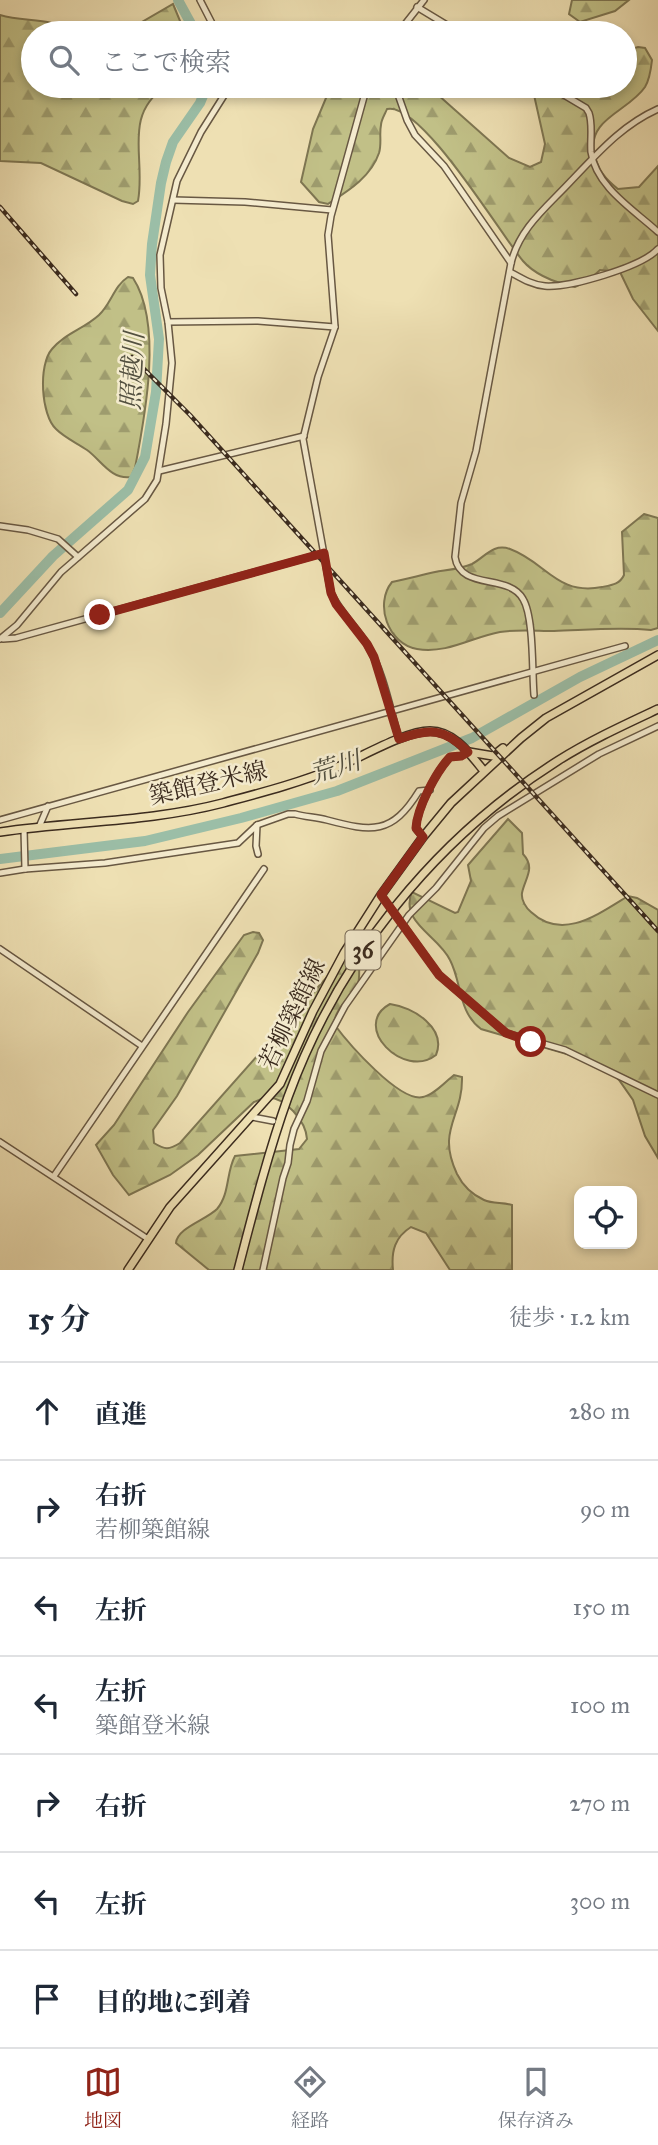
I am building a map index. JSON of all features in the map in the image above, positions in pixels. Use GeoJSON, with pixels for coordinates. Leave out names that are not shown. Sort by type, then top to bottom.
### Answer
{"type":"FeatureCollection","features":[{"type":"Feature","properties":{"kind":"main road"},"geometry":{"type":"LineString","coordinates":[[484,771],[546,718],[658,655]]}},
{"type":"Feature","properties":{"kind":"main road","name":"36"},"geometry":{"type":"LineString","coordinates":[[238,1270],[262,1180],[289,1095],[328,1008],[380,926],[431,864],[473,823],[504,798],[551,765],[658,709]]}},
{"type":"Feature","properties":{"kind":"main road","name":"築館登米線"},"geometry":{"type":"LineString","coordinates":[[0,832],[140,818],[202,808],[334,769],[399,739],[430,731],[447,736],[467,751],[484,771]]}},
{"type":"Feature","properties":{"kind":"main road"},"geometry":{"type":"LineString","coordinates":[[467,751],[492,756],[521,738]]}},
{"type":"Feature","properties":{"kind":"main road","name":"若柳築館線"},"geometry":{"type":"LineString","coordinates":[[128,1270],[178,1197],[280,1084],[329,979],[381,895],[451,803],[484,771]]}},
{"type":"Feature","properties":{"kind":"street"},"geometry":{"type":"LineString","coordinates":[[200,0],[211,21]]}},
{"type":"Feature","properties":{"kind":"street"},"geometry":{"type":"LineString","coordinates":[[407,21],[424,0]]}},
{"type":"Feature","properties":{"kind":"street"},"geometry":{"type":"LineString","coordinates":[[417,7],[440,21]]}},
{"type":"Feature","properties":{"kind":"street"},"geometry":{"type":"LineString","coordinates":[[0,639],[17,625],[50,584],[79,556],[145,499],[155,483],[159,471],[172,363],[159,266],[177,181],[223,98]]}},
{"type":"Feature","properties":{"kind":"street"},"geometry":{"type":"LineString","coordinates":[[364,98],[332,210],[328,235],[335,327],[318,377],[304,436],[331,593],[374,657],[399,739]]}},
{"type":"Feature","properties":{"kind":"street"},"geometry":{"type":"LineString","coordinates":[[399,98],[415,135],[444,166],[512,262]]}},
{"type":"Feature","properties":{"kind":"street"},"geometry":{"type":"LineString","coordinates":[[569,98],[586,108],[589,113],[593,158],[600,175],[609,188],[658,232]]}},
{"type":"Feature","properties":{"kind":"street"},"geometry":{"type":"LineString","coordinates":[[534,695],[529,623],[524,600],[512,587],[466,575],[456,564],[461,503],[476,451],[517,244],[526,228],[593,158],[629,125],[658,109]]}},
{"type":"Feature","properties":{"kind":"street"},"geometry":{"type":"LineString","coordinates":[[173,200],[245,202],[332,210]]}},
{"type":"Feature","properties":{"kind":"street"},"geometry":{"type":"LineString","coordinates":[[510,272],[535,285],[567,286],[648,257],[658,249]]}},
{"type":"Feature","properties":{"kind":"street"},"geometry":{"type":"LineString","coordinates":[[168,322],[258,321],[335,327]]}},
{"type":"Feature","properties":{"kind":"street"},"geometry":{"type":"LineString","coordinates":[[159,471],[304,436]]}},
{"type":"Feature","properties":{"kind":"street"},"geometry":{"type":"LineString","coordinates":[[0,526],[28,530],[58,539],[79,556]]}},
{"type":"Feature","properties":{"kind":"street"},"geometry":{"type":"LineString","coordinates":[[0,639],[16,638],[324,553]]}},
{"type":"Feature","properties":{"kind":"street"},"geometry":{"type":"LineString","coordinates":[[0,820],[625,646]]}},
{"type":"Feature","properties":{"kind":"street"},"geometry":{"type":"LineString","coordinates":[[263,1270],[294,1129],[307,1101],[321,1051],[361,980],[401,923],[436,888],[484,828],[498,816],[599,754],[658,726]]}},
{"type":"Feature","properties":{"kind":"street"},"geometry":{"type":"LineString","coordinates":[[423,837],[416,828],[417,816],[430,790],[450,757],[461,756],[467,751]]}},
{"type":"Feature","properties":{"kind":"street"},"geometry":{"type":"LineString","coordinates":[[0,873],[25,867],[105,863],[238,843],[257,825],[288,814],[361,829],[379,828],[391,822],[405,809],[419,790],[430,790]]}},
{"type":"Feature","properties":{"kind":"street"},"geometry":{"type":"LineString","coordinates":[[39,827],[48,806]]}},
{"type":"Feature","properties":{"kind":"street"},"geometry":{"type":"LineString","coordinates":[[257,825],[258,854]]}},
{"type":"Feature","properties":{"kind":"street"},"geometry":{"type":"LineString","coordinates":[[24,829],[25,867]]}},
{"type":"Feature","properties":{"kind":"street"},"geometry":{"type":"LineString","coordinates":[[54,1176],[264,869]]}},
{"type":"Feature","properties":{"kind":"street"},"geometry":{"type":"LineString","coordinates":[[381,895],[439,975],[506,1033],[565,1050],[658,1095]]}},
{"type":"Feature","properties":{"kind":"street"},"geometry":{"type":"LineString","coordinates":[[0,949],[142,1046]]}},
{"type":"Feature","properties":{"kind":"street"},"geometry":{"type":"LineString","coordinates":[[252,1117],[273,1121]]}},
{"type":"Feature","properties":{"kind":"street"},"geometry":{"type":"LineString","coordinates":[[286,1126],[294,1129]]}},
{"type":"Feature","properties":{"kind":"street"},"geometry":{"type":"LineString","coordinates":[[0,1142],[148,1239]]}},
{"type":"Feature","properties":{"kind":"green space"},"geometry":{"type":"Polygon","coordinates":[[[572,0],[629,0],[615,11],[583,21],[569,14],[572,0]]]}},
{"type":"Feature","properties":{"kind":"green space"},"geometry":{"type":"Polygon","coordinates":[[[173,4],[180,21],[144,21],[173,4]]]}},
{"type":"Feature","properties":{"kind":"green space"},"geometry":{"type":"Polygon","coordinates":[[[0,15],[40,21],[21,21],[21,98],[152,98],[144,110],[140,124],[140,185],[138,201],[133,204],[41,163],[0,161],[0,15]]]}},
{"type":"Feature","properties":{"kind":"green space"},"geometry":{"type":"Polygon","coordinates":[[[637,47],[645,48],[652,60],[648,81],[637,96],[637,47]]]}},
{"type":"Feature","properties":{"kind":"green space"},"geometry":{"type":"Polygon","coordinates":[[[326,98],[442,98],[509,158],[530,167],[541,162],[545,144],[535,98],[634,98],[611,116],[597,132],[594,153],[603,174],[618,189],[639,187],[658,166],[658,331],[633,299],[620,272],[600,270],[588,281],[575,287],[547,278],[528,266],[460,172],[420,126],[402,112],[387,109],[381,123],[380,149],[375,162],[358,183],[343,194],[328,204],[319,202],[301,182],[313,129],[326,98]]]}},
{"type":"Feature","properties":{"kind":"green space"},"geometry":{"type":"Polygon","coordinates":[[[128,277],[133,278],[142,297],[147,320],[149,371],[135,468],[131,477],[124,477],[112,472],[87,450],[56,429],[44,402],[43,378],[52,349],[99,315],[119,285],[128,277]]]}},
{"type":"Feature","properties":{"kind":"green space"},"geometry":{"type":"Polygon","coordinates":[[[644,514],[658,518],[658,628],[507,631],[450,647],[428,650],[407,646],[398,640],[387,622],[384,601],[392,582],[468,566],[499,548],[510,549],[522,555],[574,587],[615,584],[624,575],[622,532],[644,514]]]}},
{"type":"Feature","properties":{"kind":"green space"},"geometry":{"type":"Polygon","coordinates":[[[508,819],[522,833],[523,854],[529,864],[522,893],[523,901],[529,910],[543,920],[567,925],[580,922],[628,896],[658,910],[658,1158],[645,1136],[633,1100],[608,1069],[584,1059],[481,1029],[464,1006],[454,969],[445,951],[415,920],[411,912],[409,903],[412,892],[455,913],[458,912],[471,881],[468,865],[508,819]]]}},
{"type":"Feature","properties":{"kind":"green space"},"geometry":{"type":"Polygon","coordinates":[[[259,933],[263,940],[258,953],[177,1096],[153,1130],[154,1143],[167,1148],[180,1143],[342,960],[350,956],[359,960],[358,984],[335,1017],[334,1024],[388,1082],[413,1096],[431,1094],[454,1075],[462,1077],[459,1103],[450,1134],[451,1159],[459,1178],[471,1192],[487,1201],[512,1205],[512,1270],[450,1270],[426,1233],[411,1227],[401,1235],[395,1245],[393,1270],[209,1270],[176,1243],[181,1233],[217,1209],[226,1190],[235,1156],[299,1149],[307,1139],[299,1118],[287,1105],[273,1098],[254,1102],[198,1155],[170,1175],[129,1195],[113,1175],[96,1145],[114,1125],[188,1012],[244,935],[259,933]]]}},
{"type":"Feature","properties":{"kind":"green space"},"geometry":{"type":"Polygon","coordinates":[[[390,1004],[408,1009],[426,1020],[437,1036],[436,1055],[423,1061],[410,1061],[397,1056],[386,1047],[376,1025],[379,1014],[390,1004]]]}},
{"type":"Feature","properties":{"kind":"waterway","name":"照越川"},"geometry":{"type":"LineString","coordinates":[[178,0],[189,21]]}},
{"type":"Feature","properties":{"kind":"waterway","name":"照越川"},"geometry":{"type":"LineString","coordinates":[[0,613],[53,556],[128,490],[145,457],[156,392],[159,339],[150,275],[161,183],[173,142],[202,98]]}},
{"type":"Feature","properties":{"kind":"waterway","name":"荒川"},"geometry":{"type":"LineString","coordinates":[[0,859],[145,841],[337,791],[472,738],[580,677],[658,640]]}},
{"type":"Feature","properties":{"kind":"railway"},"geometry":{"type":"LineString","coordinates":[[0,207],[76,294]]}},
{"type":"Feature","properties":{"kind":"railway"},"geometry":{"type":"LineString","coordinates":[[132,357],[190,415],[658,931]]}},
{"type":"Feature","properties":{"kind":"route"},"geometry":{"type":"LineString","coordinates":[[100,615],[324,553],[331,593],[374,657],[399,739],[419,732],[439,732],[468,752],[466,755],[450,757],[443,766],[417,816],[416,828],[423,837],[381,895],[439,975],[506,1033],[531,1042]]}}]}
